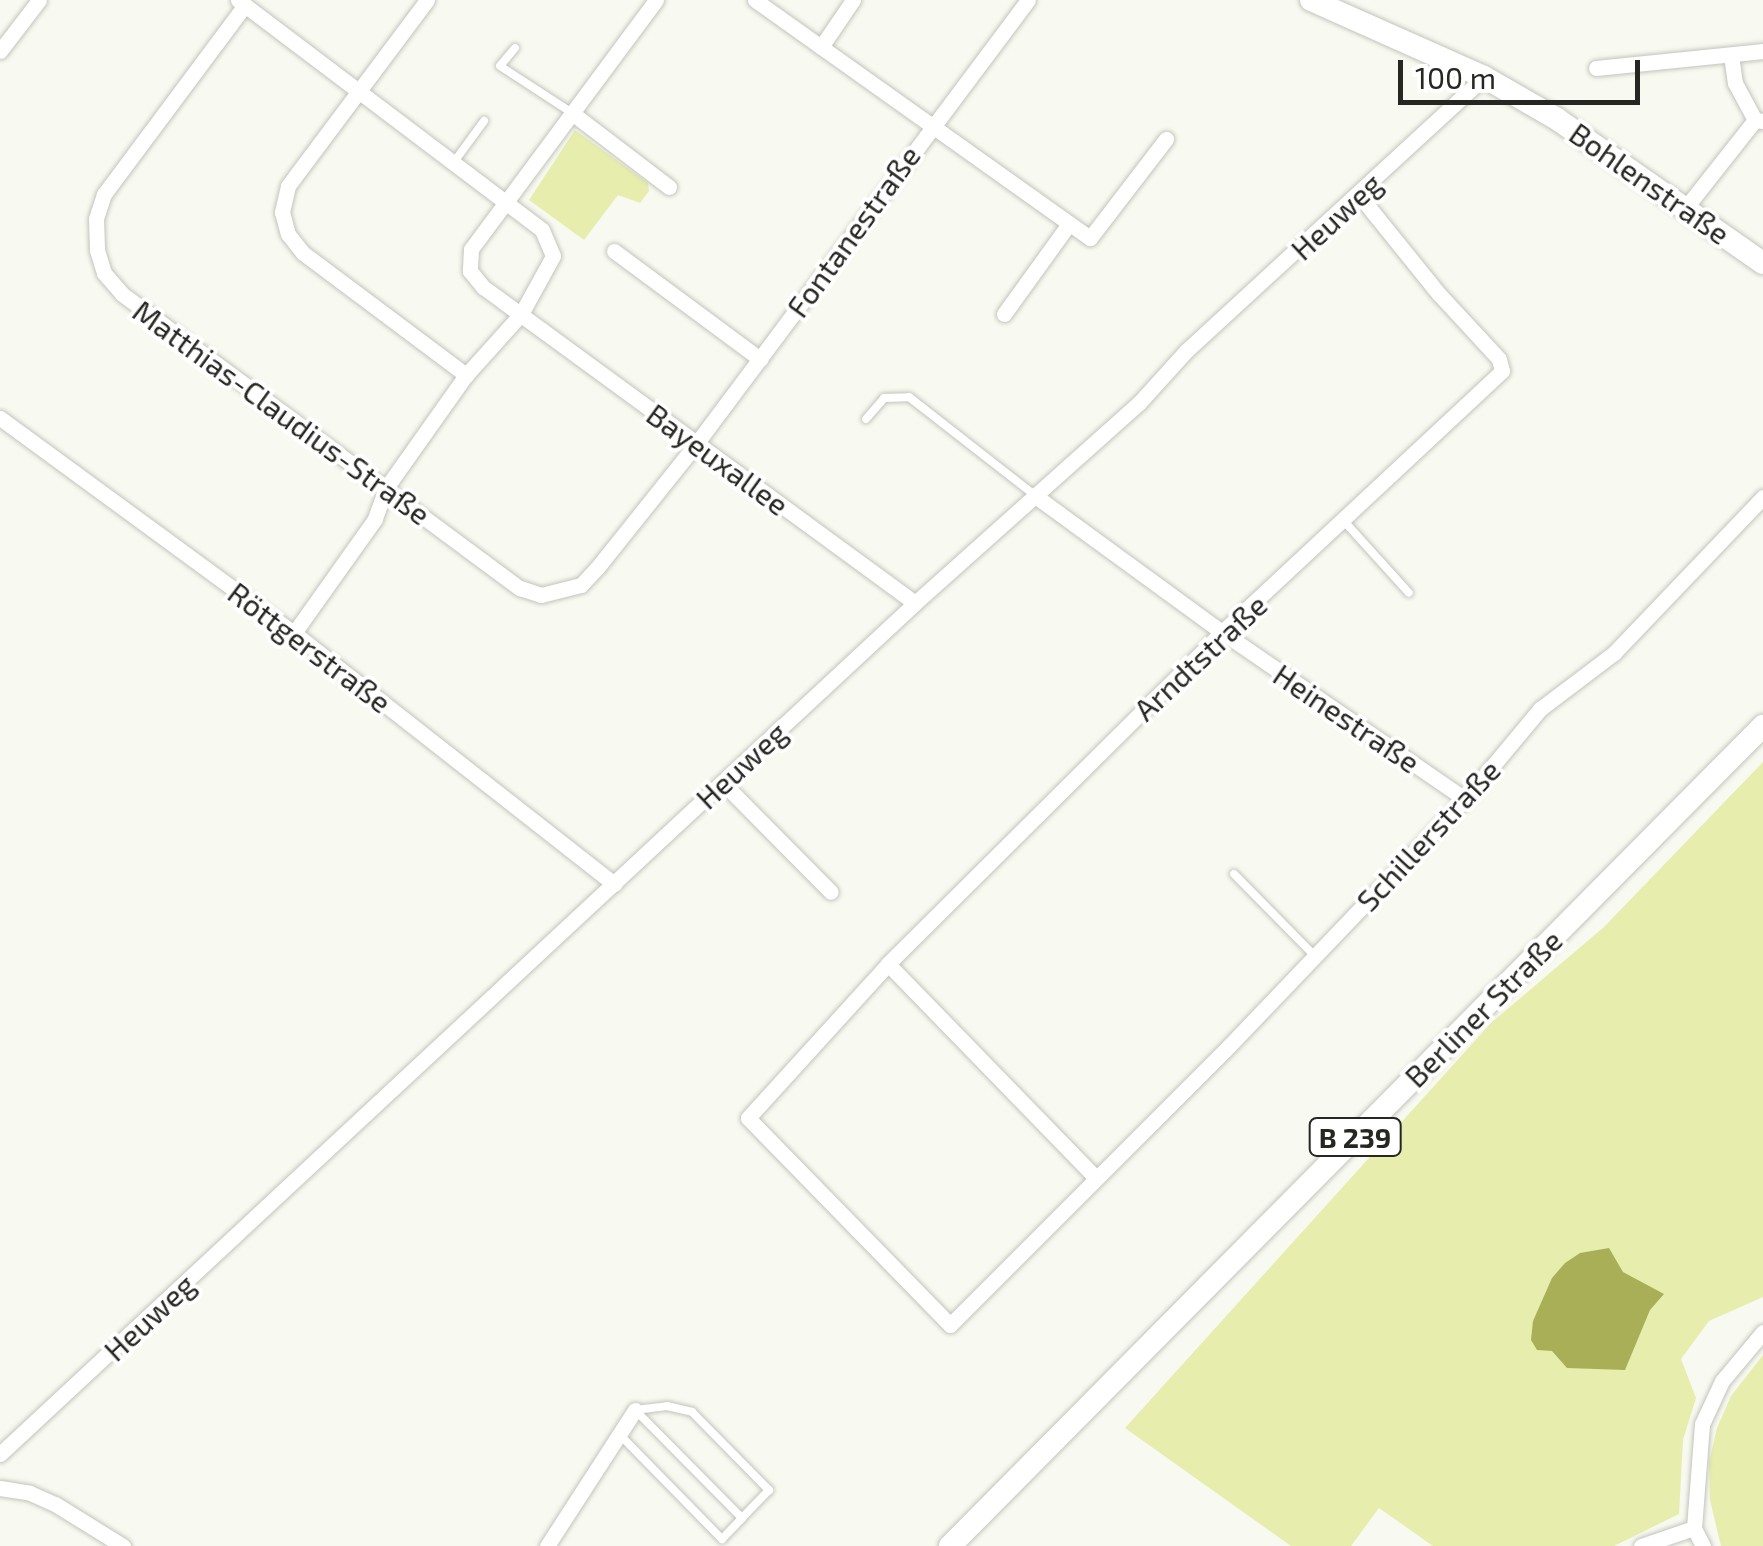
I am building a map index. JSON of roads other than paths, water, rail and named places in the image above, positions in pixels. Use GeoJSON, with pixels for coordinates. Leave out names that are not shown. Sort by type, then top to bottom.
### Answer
{"type":"FeatureCollection","features":[{"type":"Feature","properties":{"kind":"main road","name":"Bohlenstraße"},"geometry":{"type":"LineString","coordinates":[[1311,0],[1484,77],[1557,118],[1763,263]]}},
{"type":"Feature","properties":{"kind":"main road","name":"Berliner Straße"},"geometry":{"type":"LineString","coordinates":[[950,1546],[1763,726]]}},
{"type":"Feature","properties":{"kind":"street"},"geometry":{"type":"LineString","coordinates":[[0,51],[39,0]]}},
{"type":"Feature","properties":{"kind":"street"},"geometry":{"type":"LineString","coordinates":[[427,0],[288,186],[282,212],[288,234],[303,253],[466,375]]}},
{"type":"Feature","properties":{"kind":"street"},"geometry":{"type":"LineString","coordinates":[[505,202],[656,0]]}},
{"type":"Feature","properties":{"kind":"street","name":"Fontanestraße"},"geometry":{"type":"LineString","coordinates":[[696,444],[930,126],[755,0]]}},
{"type":"Feature","properties":{"kind":"street"},"geometry":{"type":"LineString","coordinates":[[821,47],[854,0]]}},
{"type":"Feature","properties":{"kind":"street"},"geometry":{"type":"LineString","coordinates":[[1028,0],[930,126],[1090,238],[1166,138]]}},
{"type":"Feature","properties":{"kind":"street"},"geometry":{"type":"LineString","coordinates":[[241,3],[454,162],[551,242],[547,272],[521,314],[466,375],[386,488],[375,518],[294,633]]}},
{"type":"Feature","properties":{"kind":"street","name":"Matthias-Claudius-Straße"},"geometry":{"type":"LineString","coordinates":[[241,3],[104,194],[96,219],[96,250],[104,273],[122,294],[520,588],[541,596],[562,594],[589,577],[696,444]]}},
{"type":"Feature","properties":{"kind":"street"},"geometry":{"type":"LineString","coordinates":[[1596,68],[1763,51]]}},
{"type":"Feature","properties":{"kind":"street"},"geometry":{"type":"LineString","coordinates":[[1687,206],[1759,120],[1734,83],[1731,56]]}},
{"type":"Feature","properties":{"kind":"street","name":"Heuweg"},"geometry":{"type":"LineString","coordinates":[[0,1454],[1484,77]]}},
{"type":"Feature","properties":{"kind":"street"},"geometry":{"type":"LineString","coordinates":[[572,113],[670,187]]}},
{"type":"Feature","properties":{"kind":"street","name":"Arndtstraße"},"geometry":{"type":"LineString","coordinates":[[748,1118],[888,964],[1222,632],[1502,371],[1499,359],[1439,294],[1359,195]]}},
{"type":"Feature","properties":{"kind":"street","name":"Bayeuxallee"},"geometry":{"type":"LineString","coordinates":[[505,202],[471,249],[470,271],[483,287],[915,603]]}},
{"type":"Feature","properties":{"kind":"street"},"geometry":{"type":"LineString","coordinates":[[1004,314],[1070,224]]}},
{"type":"Feature","properties":{"kind":"street"},"geometry":{"type":"LineString","coordinates":[[614,251],[760,359]]}},
{"type":"Feature","properties":{"kind":"street","name":"Röttgerstraße"},"geometry":{"type":"LineString","coordinates":[[0,418],[294,633],[614,884]]}},
{"type":"Feature","properties":{"kind":"street","name":"Heinestraße"},"geometry":{"type":"LineString","coordinates":[[1034,496],[1222,632],[1466,799]]}},
{"type":"Feature","properties":{"kind":"street","name":"Schillerstraße"},"geometry":{"type":"LineString","coordinates":[[748,1118],[950,1325],[1466,799],[1540,709],[1614,652],[1763,498]]}},
{"type":"Feature","properties":{"kind":"street"},"geometry":{"type":"LineString","coordinates":[[723,783],[830,892]]}},
{"type":"Feature","properties":{"kind":"street"},"geometry":{"type":"LineString","coordinates":[[888,964],[1096,1177]]}},
{"type":"Feature","properties":{"kind":"street"},"geometry":{"type":"LineString","coordinates":[[1703,1546],[1694,1528],[1702,1424],[1722,1380],[1763,1332]]}},
{"type":"Feature","properties":{"kind":"street"},"geometry":{"type":"LineString","coordinates":[[548,1546],[636,1410]]}},
{"type":"Feature","properties":{"kind":"street"},"geometry":{"type":"LineString","coordinates":[[0,1488],[30,1493],[55,1504],[123,1546]]}},
{"type":"Feature","properties":{"kind":"street"},"geometry":{"type":"LineString","coordinates":[[1641,1546],[1694,1528]]}},
{"type":"Feature","properties":{"kind":"lane"},"geometry":{"type":"LineString","coordinates":[[515,48],[500,66],[572,113]]}},
{"type":"Feature","properties":{"kind":"lane"},"geometry":{"type":"LineString","coordinates":[[454,162],[484,122]]}},
{"type":"Feature","properties":{"kind":"lane"},"geometry":{"type":"LineString","coordinates":[[866,419],[884,398],[909,398],[1034,496]]}},
{"type":"Feature","properties":{"kind":"lane"},"geometry":{"type":"LineString","coordinates":[[1343,520],[1408,593]]}},
{"type":"Feature","properties":{"kind":"lane"},"geometry":{"type":"LineString","coordinates":[[1234,874],[1315,956]]}},
{"type":"Feature","properties":{"kind":"lane"},"geometry":{"type":"LineString","coordinates":[[620,1434],[722,1538],[769,1490],[692,1412],[667,1406],[636,1410]]}},
{"type":"Feature","properties":{"kind":"lane"},"geometry":{"type":"LineString","coordinates":[[636,1410],[742,1518]]}}]}
